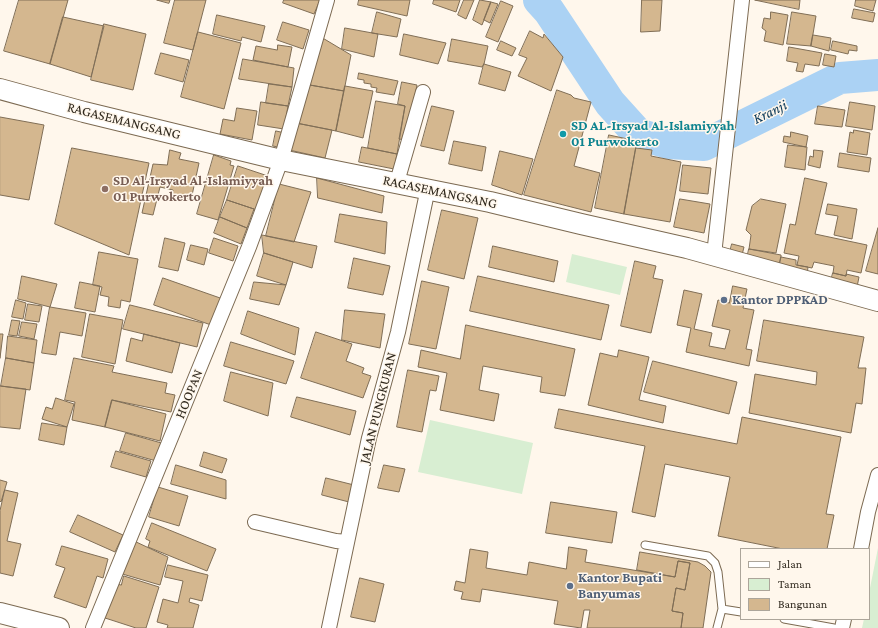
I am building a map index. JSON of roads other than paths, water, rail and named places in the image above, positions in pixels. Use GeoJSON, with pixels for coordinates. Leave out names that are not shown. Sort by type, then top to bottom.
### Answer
{"type":"FeatureCollection","features":[{"type":"Feature","properties":{"kind":"street","name":"HOOPAN"},"geometry":{"type":"LineString","coordinates":[[93,628],[249,247],[281,160],[327,0]]}},
{"type":"Feature","properties":{"kind":"street"},"geometry":{"type":"LineString","coordinates":[[714,255],[742,0]]}},
{"type":"Feature","properties":{"kind":"street","name":"RAGASEMANGSANG"},"geometry":{"type":"LineString","coordinates":[[0,90],[91,114],[281,160],[428,188],[714,255],[878,301]]}},
{"type":"Feature","properties":{"kind":"street"},"geometry":{"type":"LineString","coordinates":[[397,182],[423,92]]}},
{"type":"Feature","properties":{"kind":"street","name":"JALAN PUNGKURAN"},"geometry":{"type":"LineString","coordinates":[[329,628],[369,438],[398,332],[428,188]]}},
{"type":"Feature","properties":{"kind":"street"},"geometry":{"type":"LineString","coordinates":[[861,548],[868,512],[878,475]]}},
{"type":"Feature","properties":{"kind":"street"},"geometry":{"type":"LineString","coordinates":[[255,522],[336,541],[347,542]]}},
{"type":"Feature","properties":{"kind":"street"},"geometry":{"type":"LineString","coordinates":[[0,613],[59,628]]}},
{"type":"Feature","properties":{"kind":"lane"},"geometry":{"type":"LineString","coordinates":[[645,545],[708,556],[715,563],[718,572],[722,608],[717,628]]}},
{"type":"Feature","properties":{"kind":"lane"},"geometry":{"type":"LineString","coordinates":[[722,608],[740,612]]}},
{"type":"Feature","properties":{"kind":"lane"},"geometry":{"type":"LineString","coordinates":[[790,620],[834,628]]}},
{"type":"Feature","properties":{"kind":"waterway","name":"Kranji"},"geometry":{"type":"LineString","coordinates":[[539,0],[549,11],[610,103],[638,134],[668,143],[704,145],[840,78],[878,75]]}},
{"type":"Feature","properties":{"kind":"place","name":"SD AL-Irsyad Al-Islamiyyah 01 Purwokerto"},"geometry":{"type":"Point","coordinates":[563,134]}},
{"type":"Feature","properties":{"kind":"place","name":"SD Al-Irsyad Al-Islamiyyah 01 Purwokerto"},"geometry":{"type":"Point","coordinates":[105,189]}},
{"type":"Feature","properties":{"kind":"place","name":"Kantor DPPKAD"},"geometry":{"type":"Point","coordinates":[724,300]}},
{"type":"Feature","properties":{"kind":"place","name":"Kantor Bupati Banyumas"},"geometry":{"type":"Point","coordinates":[570,586]}}]}
